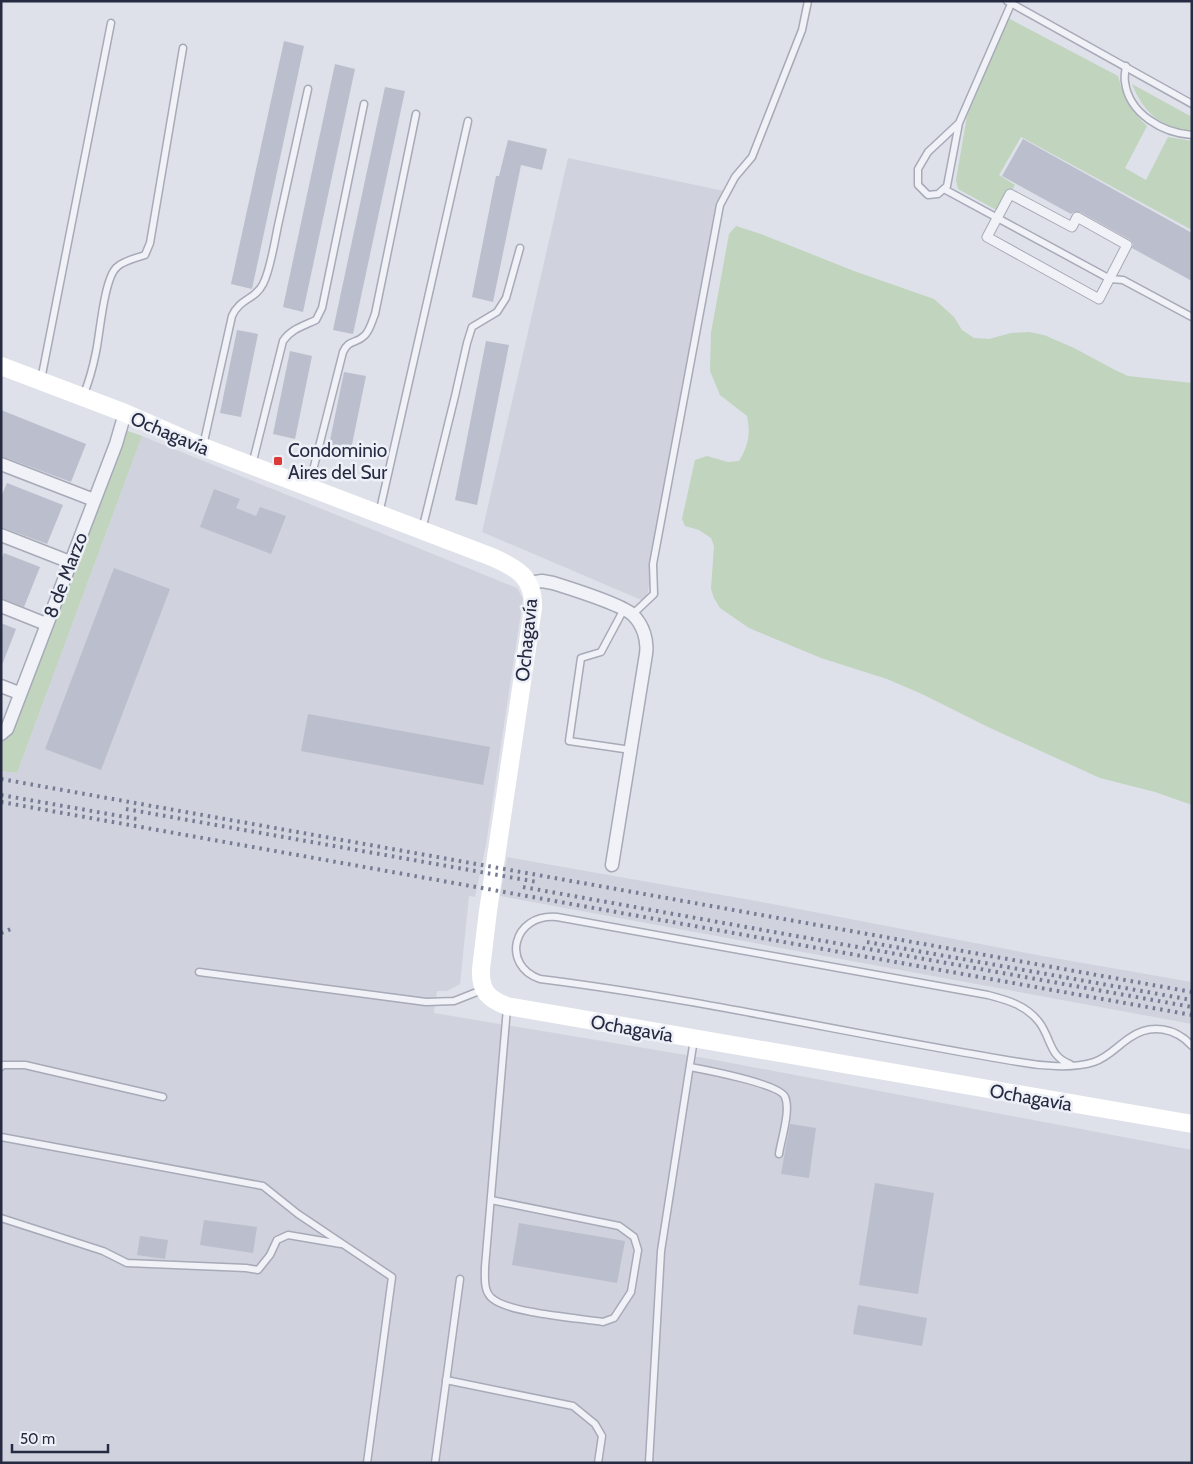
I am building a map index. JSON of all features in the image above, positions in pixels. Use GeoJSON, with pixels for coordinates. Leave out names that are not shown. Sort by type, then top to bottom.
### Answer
{"type":"FeatureCollection","features":[{"type":"Feature","properties":{"kind":"main road","name":"Ochagavía"},"geometry":{"type":"LineString","coordinates":[[1,366],[82,397],[123,419],[308,487],[513,566],[519,570],[532,591],[533,608],[480,976],[484,989],[495,1002],[507,1006],[695,1039],[1192,1124]]}},
{"type":"Feature","properties":{"kind":"main road"},"geometry":{"type":"LineString","coordinates":[[1,379],[123,419]]}},
{"type":"Feature","properties":{"kind":"street"},"geometry":{"type":"LineString","coordinates":[[1010,194],[1072,227],[1077,218],[1127,245],[1110,279],[1099,299],[987,237],[1010,194]]}},
{"type":"Feature","properties":{"kind":"street","name":"8 de Marzo"},"geometry":{"type":"LineString","coordinates":[[1,734],[7,729],[123,419]]}},
{"type":"Feature","properties":{"kind":"street"},"geometry":{"type":"LineString","coordinates":[[1,464],[94,500]]}},
{"type":"Feature","properties":{"kind":"street"},"geometry":{"type":"LineString","coordinates":[[1,535],[70,562]]}},
{"type":"Feature","properties":{"kind":"street","name":"Ochagavía"},"geometry":{"type":"LineString","coordinates":[[528,583],[553,582],[628,612]]}},
{"type":"Feature","properties":{"kind":"street"},"geometry":{"type":"LineString","coordinates":[[1,606],[46,624]]}},
{"type":"Feature","properties":{"kind":"street"},"geometry":{"type":"LineString","coordinates":[[612,865],[647,648],[643,630],[628,612]]}},
{"type":"Feature","properties":{"kind":"street"},"geometry":{"type":"LineString","coordinates":[[1,686],[19,693]]}},
{"type":"Feature","properties":{"kind":"lane"},"geometry":{"type":"LineString","coordinates":[[631,750],[569,741],[581,658],[601,652],[628,612],[654,594],[652,564],[720,205],[736,177],[752,157],[802,30],[808,1]]}},
{"type":"Feature","properties":{"kind":"lane"},"geometry":{"type":"LineString","coordinates":[[959,123],[928,152],[918,169],[918,185],[928,195],[938,194],[947,186],[959,123],[1009,3],[1192,104]]}},
{"type":"Feature","properties":{"kind":"lane"},"geometry":{"type":"LineString","coordinates":[[41,381],[111,24]]}},
{"type":"Feature","properties":{"kind":"lane"},"geometry":{"type":"LineString","coordinates":[[82,397],[97,351],[107,287],[112,272],[118,265],[145,255],[150,243],[183,48]]}},
{"type":"Feature","properties":{"kind":"lane"},"geometry":{"type":"LineString","coordinates":[[1126,66],[1125,83],[1133,105],[1154,124],[1177,134],[1192,135]]}},
{"type":"Feature","properties":{"kind":"lane"},"geometry":{"type":"LineString","coordinates":[[203,447],[232,316],[236,308],[242,302],[254,296],[263,284],[272,254],[308,89]]}},
{"type":"Feature","properties":{"kind":"lane"},"geometry":{"type":"LineString","coordinates":[[252,466],[283,341],[288,333],[316,320],[322,308],[364,104]]}},
{"type":"Feature","properties":{"kind":"lane"},"geometry":{"type":"LineString","coordinates":[[308,487],[343,352],[346,346],[360,340],[366,334],[375,314],[416,114]]}},
{"type":"Feature","properties":{"kind":"lane"},"geometry":{"type":"LineString","coordinates":[[379,515],[468,121]]}},
{"type":"Feature","properties":{"kind":"lane"},"geometry":{"type":"LineString","coordinates":[[944,189],[1110,279],[1123,280],[1192,317]]}},
{"type":"Feature","properties":{"kind":"lane"},"geometry":{"type":"LineString","coordinates":[[422,531],[456,396],[466,343],[472,327],[497,312],[506,298],[520,248]]}},
{"type":"Feature","properties":{"kind":"lane"},"geometry":{"type":"LineString","coordinates":[[1070,1064],[1059,1059],[1039,1022],[1025,1009],[1012,1002],[988,995],[557,917],[548,916],[533,920],[521,930],[518,937],[517,951],[520,964],[528,974],[540,980],[650,995],[942,1050],[1051,1066],[1086,1064],[1103,1058],[1133,1035],[1149,1029],[1173,1032],[1181,1036],[1192,1046]]}},
{"type":"Feature","properties":{"kind":"lane"},"geometry":{"type":"LineString","coordinates":[[198,972],[426,1002],[454,1001],[484,989]]}},
{"type":"Feature","properties":{"kind":"lane"},"geometry":{"type":"LineString","coordinates":[[491,1200],[619,1226],[634,1237],[638,1250],[631,1292],[614,1318],[603,1322],[509,1308],[491,1299],[484,1285],[484,1267],[507,1006]]}},
{"type":"Feature","properties":{"kind":"lane"},"geometry":{"type":"LineString","coordinates":[[650,1463],[661,1251],[695,1039]]}},
{"type":"Feature","properties":{"kind":"lane"},"geometry":{"type":"LineString","coordinates":[[1,1067],[3,1065],[25,1065],[163,1097]]}},
{"type":"Feature","properties":{"kind":"lane"},"geometry":{"type":"LineString","coordinates":[[690,1067],[767,1085],[780,1091],[785,1096],[787,1107],[779,1154]]}},
{"type":"Feature","properties":{"kind":"lane"},"geometry":{"type":"LineString","coordinates":[[1,1137],[263,1186],[298,1214],[392,1277],[367,1463]]}},
{"type":"Feature","properties":{"kind":"lane"},"geometry":{"type":"LineString","coordinates":[[1,1218],[102,1251],[127,1263],[258,1270],[270,1255],[277,1240],[288,1235],[345,1244]]}},
{"type":"Feature","properties":{"kind":"lane"},"geometry":{"type":"LineString","coordinates":[[435,1463],[460,1279]]}},
{"type":"Feature","properties":{"kind":"lane"},"geometry":{"type":"LineString","coordinates":[[446,1380],[573,1406],[595,1424],[602,1436],[598,1463]]}},
{"type":"Feature","properties":{"kind":"shaded area"},"geometry":{"type":"Polygon","coordinates":[[[568,158],[724,191],[646,602],[482,532],[568,158]]]}},
{"type":"Feature","properties":{"kind":"shaded area"},"geometry":{"type":"Polygon","coordinates":[[[142,436],[517,588],[523,599],[486,845],[475,897],[469,896],[460,984],[447,991],[437,991],[434,1013],[710,1059],[1192,1150],[1192,1463],[1,1463],[1,771],[17,773],[142,436]]]}},
{"type":"Feature","properties":{"kind":"shaded area"},"geometry":{"type":"Polygon","coordinates":[[[507,857],[762,902],[1037,955],[1192,982],[1192,1024],[500,896],[507,857]]]}},
{"type":"Feature","properties":{"kind":"green space"},"geometry":{"type":"Polygon","coordinates":[[[1008,18],[1118,76],[1128,104],[1147,126],[1125,168],[1146,180],[1168,137],[1192,141],[1192,230],[1021,137],[999,175],[1015,185],[1000,212],[958,189],[956,180],[967,116],[1008,18]]]}},
{"type":"Feature","properties":{"kind":"green space"},"geometry":{"type":"Polygon","coordinates":[[[1132,84],[1192,117],[1192,131],[1171,126],[1154,117],[1136,94],[1132,84]]]}},
{"type":"Feature","properties":{"kind":"green space"},"geometry":{"type":"Polygon","coordinates":[[[736,226],[934,299],[954,317],[962,330],[974,338],[989,339],[1011,333],[1029,332],[1044,335],[1128,376],[1192,383],[1192,805],[1155,792],[1100,778],[887,679],[821,658],[749,628],[720,608],[711,589],[714,546],[711,538],[699,530],[685,526],[682,519],[695,460],[707,456],[728,462],[739,461],[748,440],[747,416],[720,395],[710,371],[711,333],[729,234],[736,226]]]}},
{"type":"Feature","properties":{"kind":"green space"},"geometry":{"type":"Polygon","coordinates":[[[125,430],[142,436],[17,773],[1,771],[1,739],[125,430]]]}},
{"type":"Feature","properties":{"kind":"building"},"geometry":{"type":"Polygon","coordinates":[[[284,41],[304,46],[252,289],[231,284],[284,41]]]}},
{"type":"Feature","properties":{"kind":"building"},"geometry":{"type":"Polygon","coordinates":[[[335,64],[355,69],[303,312],[283,307],[335,64]]]}},
{"type":"Feature","properties":{"kind":"building"},"geometry":{"type":"Polygon","coordinates":[[[385,87],[405,91],[353,334],[333,330],[385,87]]]}},
{"type":"Feature","properties":{"kind":"building"},"geometry":{"type":"Polygon","coordinates":[[[1023,139],[1192,233],[1192,281],[1132,248],[1133,244],[1130,240],[1080,212],[1071,214],[1002,176],[1023,139]]]}},
{"type":"Feature","properties":{"kind":"building"},"geometry":{"type":"Polygon","coordinates":[[[508,140],[547,149],[542,170],[521,165],[493,302],[472,297],[496,176],[499,176],[508,140]]]}},
{"type":"Feature","properties":{"kind":"building"},"geometry":{"type":"Polygon","coordinates":[[[237,330],[258,334],[241,417],[220,413],[237,330]]]}},
{"type":"Feature","properties":{"kind":"building"},"geometry":{"type":"Polygon","coordinates":[[[486,341],[509,345],[477,505],[455,500],[486,341]]]}},
{"type":"Feature","properties":{"kind":"building"},"geometry":{"type":"Polygon","coordinates":[[[290,351],[312,356],[295,439],[273,434],[290,351]]]}},
{"type":"Feature","properties":{"kind":"building"},"geometry":{"type":"Polygon","coordinates":[[[344,372],[366,376],[349,459],[327,455],[344,372]]]}},
{"type":"Feature","properties":{"kind":"building"},"geometry":{"type":"Polygon","coordinates":[[[1,410],[86,444],[71,482],[1,456],[1,410]]]}},
{"type":"Feature","properties":{"kind":"building"},"geometry":{"type":"Polygon","coordinates":[[[7,483],[63,505],[47,544],[1,527],[1,497],[7,483]]]}},
{"type":"Feature","properties":{"kind":"building"},"geometry":{"type":"Polygon","coordinates":[[[214,489],[240,499],[236,508],[256,516],[260,507],[286,516],[271,554],[200,527],[214,489]]]}},
{"type":"Feature","properties":{"kind":"building"},"geometry":{"type":"Polygon","coordinates":[[[4,553],[40,567],[24,607],[1,598],[1,560],[4,553]]]}},
{"type":"Feature","properties":{"kind":"building"},"geometry":{"type":"Polygon","coordinates":[[[114,568],[170,589],[101,770],[45,749],[114,568]]]}},
{"type":"Feature","properties":{"kind":"building"},"geometry":{"type":"Polygon","coordinates":[[[1,623],[16,629],[2,665],[1,665],[1,623]]]}},
{"type":"Feature","properties":{"kind":"building"},"geometry":{"type":"Polygon","coordinates":[[[308,714],[490,747],[483,785],[301,751],[308,714]]]}},
{"type":"Feature","properties":{"kind":"building"},"geometry":{"type":"Polygon","coordinates":[[[790,1124],[816,1128],[809,1178],[781,1174],[790,1124]]]}},
{"type":"Feature","properties":{"kind":"building"},"geometry":{"type":"Polygon","coordinates":[[[875,1183],[934,1193],[918,1294],[859,1285],[875,1183]]]}},
{"type":"Feature","properties":{"kind":"building"},"geometry":{"type":"Polygon","coordinates":[[[204,1220],[257,1227],[253,1253],[200,1245],[204,1220]]]}},
{"type":"Feature","properties":{"kind":"building"},"geometry":{"type":"Polygon","coordinates":[[[519,1223],[625,1241],[617,1283],[512,1265],[519,1223]]]}},
{"type":"Feature","properties":{"kind":"building"},"geometry":{"type":"Polygon","coordinates":[[[140,1236],[168,1240],[165,1259],[137,1255],[140,1236]]]}},
{"type":"Feature","properties":{"kind":"building"},"geometry":{"type":"Polygon","coordinates":[[[858,1305],[927,1318],[922,1346],[853,1334],[858,1305]]]}},
{"type":"Feature","properties":{"kind":"railway"},"geometry":{"type":"LineString","coordinates":[[1,779],[1192,992]]}},
{"type":"Feature","properties":{"kind":"railway"},"geometry":{"type":"LineString","coordinates":[[1,795],[137,819]]}},
{"type":"Feature","properties":{"kind":"railway"},"geometry":{"type":"LineString","coordinates":[[1,802],[1192,1015]]}},
{"type":"Feature","properties":{"kind":"railway"},"geometry":{"type":"LineString","coordinates":[[126,809],[537,882]]}},
{"type":"Feature","properties":{"kind":"railway"},"geometry":{"type":"LineString","coordinates":[[523,887],[1192,1007]]}},
{"type":"Feature","properties":{"kind":"railway"},"geometry":{"type":"LineString","coordinates":[[1,933],[11,929]]}},
{"type":"Feature","properties":{"kind":"railway"},"geometry":{"type":"LineString","coordinates":[[867,942],[1192,1000]]}},
{"type":"Feature","properties":{"kind":"place","name":"Condominio Aires del Sur"},"geometry":{"type":"Point","coordinates":[278,461]}}]}
